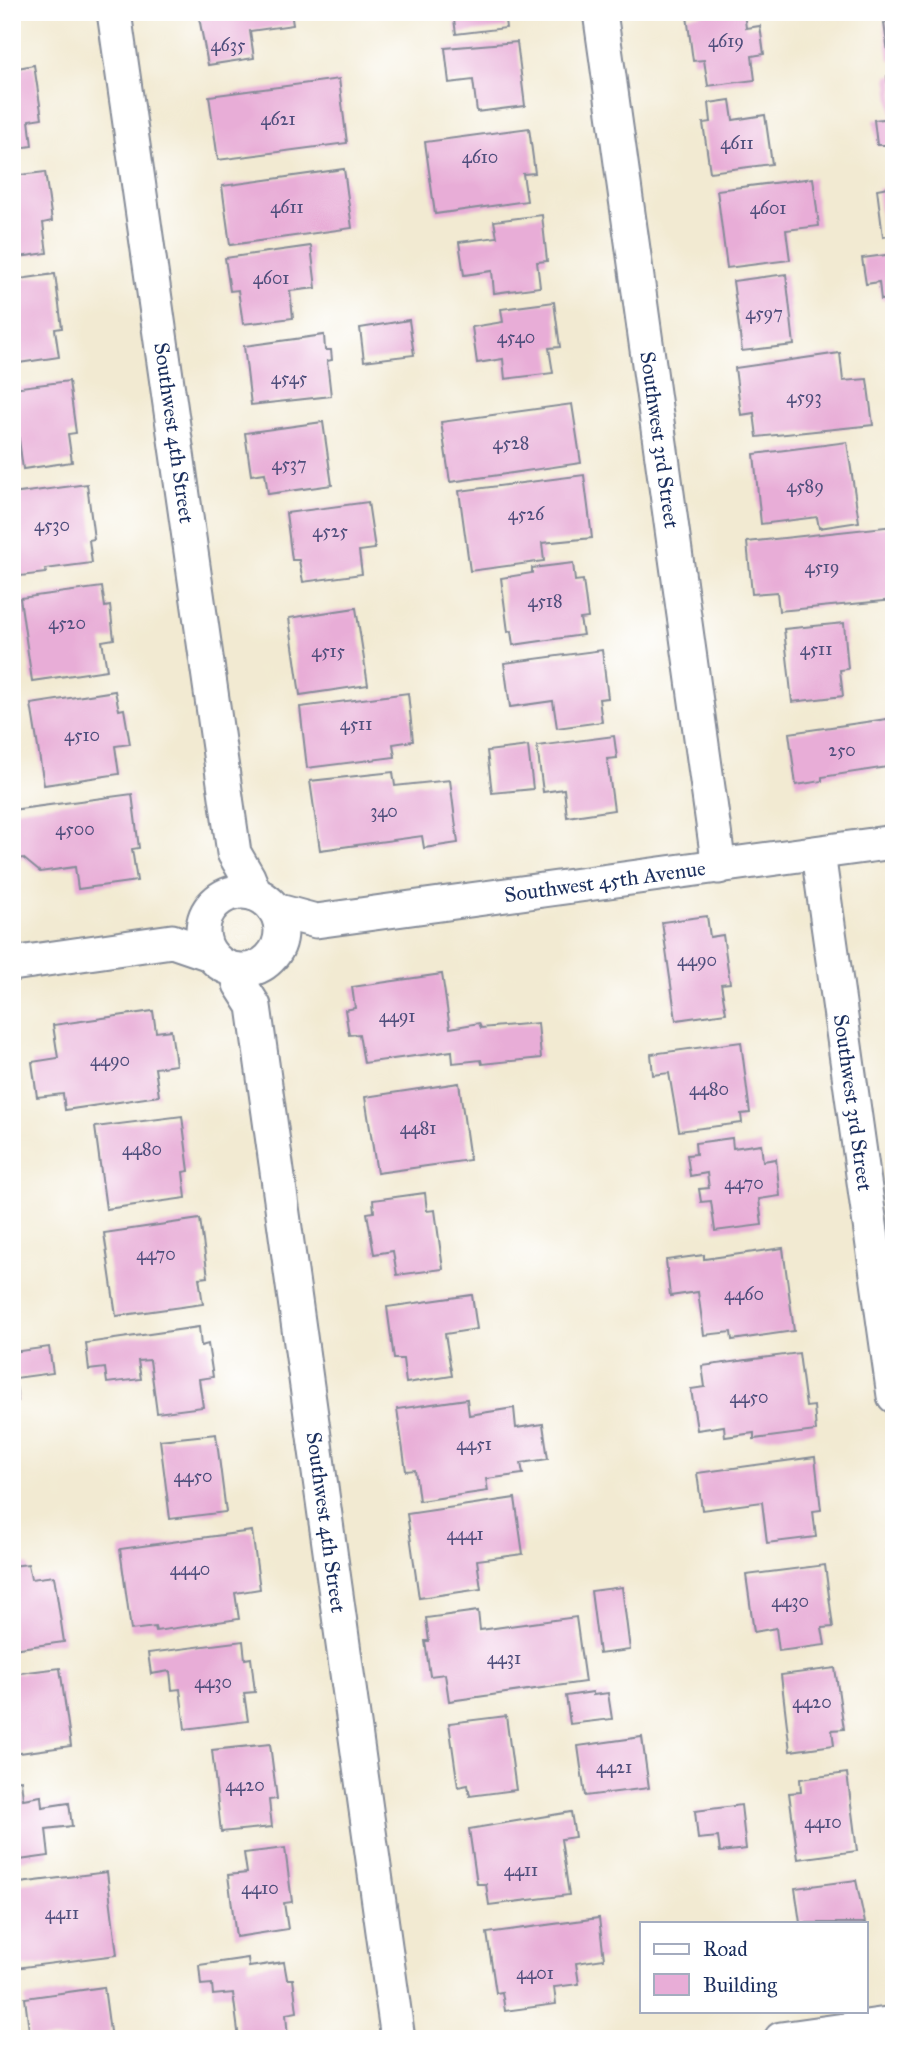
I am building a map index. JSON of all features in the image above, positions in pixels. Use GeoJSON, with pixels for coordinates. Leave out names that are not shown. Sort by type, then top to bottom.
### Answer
{"type":"FeatureCollection","features":[{"type":"Feature","properties":{"kind":"street","name":"Southwest 4th Street"},"geometry":{"type":"LineString","coordinates":[[114,12],[233,853],[248,877],[253,939],[240,984],[254,1006],[398,2039]]}},
{"type":"Feature","properties":{"kind":"street","name":"Southwest 3rd Street"},"geometry":{"type":"LineString","coordinates":[[600,12],[719,867]]}},
{"type":"Feature","properties":{"kind":"street","name":"Southwest 45th Avenue"},"geometry":{"type":"LineString","coordinates":[[12,964],[172,941],[253,939],[316,921],[894,842]]}},
{"type":"Feature","properties":{"kind":"street","name":"Southwest 4th Street"},"geometry":{"type":"LineString","coordinates":[[212,908],[233,853]]}},
{"type":"Feature","properties":{"kind":"street","name":"Southwest 3rd Street"},"geometry":{"type":"LineString","coordinates":[[818,853],[894,1396]]}},
{"type":"Feature","properties":{"kind":"street"},"geometry":{"type":"LineString","coordinates":[[242,892],[253,939],[203,935],[212,908],[229,894],[242,892]]}},
{"type":"Feature","properties":{"kind":"street","name":"Southwest 45th Avenue"},"geometry":{"type":"LineString","coordinates":[[172,941],[212,908]]}},
{"type":"Feature","properties":{"kind":"street"},"geometry":{"type":"LineString","coordinates":[[781,2039],[875,2029]]}},
{"type":"Feature","properties":{"kind":"building"},"geometry":{"type":"Polygon","coordinates":[[[198,12],[291,12],[293,25],[250,31],[254,58],[208,65],[198,12]]]}},
{"type":"Feature","properties":{"kind":"building"},"geometry":{"type":"Polygon","coordinates":[[[453,12],[504,12],[506,28],[456,34],[453,12]]]}},
{"type":"Feature","properties":{"kind":"building"},"geometry":{"type":"Polygon","coordinates":[[[744,12],[746,28],[760,26],[764,54],[752,56],[755,80],[708,86],[704,60],[693,61],[687,16],[744,12]]]}},
{"type":"Feature","properties":{"kind":"building"},"geometry":{"type":"Polygon","coordinates":[[[12,19],[17,42],[12,43],[12,19]]]}},
{"type":"Feature","properties":{"kind":"building"},"geometry":{"type":"Polygon","coordinates":[[[894,22],[894,59],[889,60],[884,23],[894,22]]]}},
{"type":"Feature","properties":{"kind":"building"},"geometry":{"type":"Polygon","coordinates":[[[517,42],[525,106],[477,112],[473,80],[449,83],[445,48],[517,42]]]}},
{"type":"Feature","properties":{"kind":"building"},"geometry":{"type":"Polygon","coordinates":[[[34,65],[42,118],[29,120],[32,146],[12,149],[12,69],[34,65]]]}},
{"type":"Feature","properties":{"kind":"building"},"geometry":{"type":"Polygon","coordinates":[[[894,75],[894,115],[892,115],[887,76],[894,75]]]}},
{"type":"Feature","properties":{"kind":"building"},"geometry":{"type":"Polygon","coordinates":[[[339,79],[347,143],[218,160],[209,96],[339,79]]]}},
{"type":"Feature","properties":{"kind":"building"},"geometry":{"type":"Polygon","coordinates":[[[730,100],[733,120],[765,115],[772,164],[710,172],[703,123],[711,122],[709,103],[730,100]]]}},
{"type":"Feature","properties":{"kind":"building"},"geometry":{"type":"Polygon","coordinates":[[[894,118],[894,145],[877,145],[874,120],[894,118]]]}},
{"type":"Feature","properties":{"kind":"building"},"geometry":{"type":"Polygon","coordinates":[[[529,128],[535,173],[523,174],[527,201],[435,214],[425,142],[529,128]]]}},
{"type":"Feature","properties":{"kind":"building"},"geometry":{"type":"Polygon","coordinates":[[[344,169],[352,228],[230,245],[222,186],[344,169]]]}},
{"type":"Feature","properties":{"kind":"building"},"geometry":{"type":"Polygon","coordinates":[[[45,172],[52,221],[43,223],[47,253],[12,258],[12,176],[45,172]]]}},
{"type":"Feature","properties":{"kind":"building"},"geometry":{"type":"Polygon","coordinates":[[[813,178],[819,226],[786,230],[790,260],[727,268],[717,190],[813,178]]]}},
{"type":"Feature","properties":{"kind":"building"},"geometry":{"type":"Polygon","coordinates":[[[894,186],[894,235],[883,237],[877,189],[894,186]]]}},
{"type":"Feature","properties":{"kind":"building"},"geometry":{"type":"Polygon","coordinates":[[[542,215],[547,261],[537,262],[540,287],[494,293],[492,271],[464,275],[459,242],[497,237],[494,221],[542,215]]]}},
{"type":"Feature","properties":{"kind":"building"},"geometry":{"type":"Polygon","coordinates":[[[311,246],[316,288],[290,291],[293,318],[243,324],[238,290],[230,291],[225,258],[311,246]]]}},
{"type":"Feature","properties":{"kind":"building"},"geometry":{"type":"Polygon","coordinates":[[[894,254],[894,299],[881,300],[879,282],[866,284],[862,258],[894,254]]]}},
{"type":"Feature","properties":{"kind":"building"},"geometry":{"type":"Polygon","coordinates":[[[55,274],[62,328],[55,329],[59,357],[12,364],[12,280],[55,274]]]}},
{"type":"Feature","properties":{"kind":"building"},"geometry":{"type":"Polygon","coordinates":[[[786,274],[794,345],[742,351],[733,281],[786,274]]]}},
{"type":"Feature","properties":{"kind":"building"},"geometry":{"type":"Polygon","coordinates":[[[554,302],[560,347],[549,348],[553,373],[505,379],[503,359],[477,363],[472,327],[503,322],[501,309],[554,302]]]}},
{"type":"Feature","properties":{"kind":"building"},"geometry":{"type":"Polygon","coordinates":[[[409,320],[414,355],[364,361],[360,328],[409,320]]]}},
{"type":"Feature","properties":{"kind":"building"},"geometry":{"type":"Polygon","coordinates":[[[324,335],[325,350],[331,350],[332,360],[327,361],[331,396],[251,405],[244,346],[324,335]]]}},
{"type":"Feature","properties":{"kind":"building"},"geometry":{"type":"Polygon","coordinates":[[[840,353],[843,381],[867,379],[873,425],[757,437],[754,413],[741,415],[735,368],[840,353]]]}},
{"type":"Feature","properties":{"kind":"building"},"geometry":{"type":"Polygon","coordinates":[[[69,381],[76,433],[68,434],[72,462],[23,469],[12,388],[69,381]]]}},
{"type":"Feature","properties":{"kind":"building"},"geometry":{"type":"Polygon","coordinates":[[[572,404],[581,463],[450,482],[441,422],[572,404]]]}},
{"type":"Feature","properties":{"kind":"building"},"geometry":{"type":"Polygon","coordinates":[[[323,422],[332,485],[268,494],[265,473],[251,475],[245,433],[323,422]]]}},
{"type":"Feature","properties":{"kind":"building"},"geometry":{"type":"Polygon","coordinates":[[[847,442],[859,522],[819,528],[817,517],[761,524],[754,454],[847,442]]]}},
{"type":"Feature","properties":{"kind":"building"},"geometry":{"type":"Polygon","coordinates":[[[584,475],[592,538],[542,543],[544,561],[470,571],[459,491],[584,475]]]}},
{"type":"Feature","properties":{"kind":"building"},"geometry":{"type":"Polygon","coordinates":[[[87,484],[94,539],[89,540],[92,563],[45,569],[46,573],[12,577],[12,494],[87,484]]]}},
{"type":"Feature","properties":{"kind":"building"},"geometry":{"type":"Polygon","coordinates":[[[368,502],[375,549],[359,551],[362,574],[303,582],[299,560],[292,560],[286,513],[368,502]]]}},
{"type":"Feature","properties":{"kind":"building"},"geometry":{"type":"Polygon","coordinates":[[[894,526],[894,600],[779,611],[777,592],[752,594],[747,542],[894,526]]]}},
{"type":"Feature","properties":{"kind":"building"},"geometry":{"type":"Polygon","coordinates":[[[573,563],[575,581],[583,580],[588,618],[580,619],[583,635],[513,645],[511,631],[508,632],[501,578],[532,573],[532,568],[573,563]]]}},
{"type":"Feature","properties":{"kind":"building"},"geometry":{"type":"Polygon","coordinates":[[[102,587],[105,607],[110,606],[114,639],[102,641],[107,670],[32,681],[20,598],[102,587]]]}},
{"type":"Feature","properties":{"kind":"building"},"geometry":{"type":"Polygon","coordinates":[[[356,608],[368,685],[300,695],[289,618],[356,608]]]}},
{"type":"Feature","properties":{"kind":"building"},"geometry":{"type":"Polygon","coordinates":[[[844,623],[848,669],[840,670],[843,696],[792,702],[784,629],[844,623]]]}},
{"type":"Feature","properties":{"kind":"building"},"geometry":{"type":"Polygon","coordinates":[[[602,650],[608,698],[599,699],[602,722],[557,728],[553,701],[510,707],[504,663],[602,650]]]}},
{"type":"Feature","properties":{"kind":"building"},"geometry":{"type":"Polygon","coordinates":[[[115,691],[119,710],[124,709],[130,744],[115,746],[119,774],[44,785],[31,704],[115,691]]]}},
{"type":"Feature","properties":{"kind":"building"},"geometry":{"type":"Polygon","coordinates":[[[408,693],[413,741],[393,744],[395,757],[307,768],[300,707],[408,693]]]}},
{"type":"Feature","properties":{"kind":"building"},"geometry":{"type":"Polygon","coordinates":[[[894,718],[894,766],[822,777],[822,781],[796,785],[789,733],[894,718]]]}},
{"type":"Feature","properties":{"kind":"building"},"geometry":{"type":"Polygon","coordinates":[[[614,736],[617,758],[607,759],[614,810],[567,817],[564,789],[543,792],[537,746],[614,736]]]}},
{"type":"Feature","properties":{"kind":"building"},"geometry":{"type":"Polygon","coordinates":[[[528,746],[533,789],[492,793],[487,751],[528,746]]]}},
{"type":"Feature","properties":{"kind":"building"},"geometry":{"type":"Polygon","coordinates":[[[393,772],[395,786],[450,780],[458,843],[424,848],[422,836],[320,850],[310,781],[393,772]]]}},
{"type":"Feature","properties":{"kind":"building"},"geometry":{"type":"Polygon","coordinates":[[[132,794],[139,848],[132,849],[137,881],[78,889],[75,867],[40,872],[23,858],[12,860],[12,810],[132,794]]]}},
{"type":"Feature","properties":{"kind":"building"},"geometry":{"type":"Polygon","coordinates":[[[707,916],[710,937],[723,935],[730,983],[721,984],[726,1013],[676,1020],[662,922],[707,916]]]}},
{"type":"Feature","properties":{"kind":"building"},"geometry":{"type":"Polygon","coordinates":[[[442,974],[450,1028],[479,1023],[481,1028],[538,1023],[541,1058],[482,1064],[481,1060],[453,1063],[452,1051],[364,1063],[359,1034],[349,1035],[345,1010],[355,1008],[352,987],[442,974]]]}},
{"type":"Feature","properties":{"kind":"building"},"geometry":{"type":"Polygon","coordinates":[[[153,1011],[156,1032],[171,1030],[176,1065],[155,1068],[159,1096],[65,1110],[63,1094],[37,1097],[32,1062],[58,1058],[53,1025],[153,1011]]]}},
{"type":"Feature","properties":{"kind":"building"},"geometry":{"type":"Polygon","coordinates":[[[741,1042],[750,1113],[741,1114],[742,1123],[679,1131],[669,1073],[653,1075],[651,1054],[741,1042]]]}},
{"type":"Feature","properties":{"kind":"building"},"geometry":{"type":"Polygon","coordinates":[[[459,1083],[470,1160],[377,1173],[365,1097],[459,1083]]]}},
{"type":"Feature","properties":{"kind":"building"},"geometry":{"type":"Polygon","coordinates":[[[182,1116],[189,1171],[183,1172],[186,1198],[106,1209],[95,1127],[182,1116]]]}},
{"type":"Feature","properties":{"kind":"building"},"geometry":{"type":"Polygon","coordinates":[[[732,1138],[733,1148],[761,1144],[763,1161],[776,1159],[780,1196],[759,1199],[762,1225],[715,1231],[711,1201],[701,1202],[699,1189],[709,1188],[707,1173],[690,1176],[687,1155],[696,1154],[695,1143],[732,1138]]]}},
{"type":"Feature","properties":{"kind":"building"},"geometry":{"type":"Polygon","coordinates":[[[425,1193],[427,1211],[435,1210],[443,1269],[397,1275],[393,1251],[374,1254],[367,1213],[374,1212],[373,1200],[425,1193]]]}},
{"type":"Feature","properties":{"kind":"building"},"geometry":{"type":"Polygon","coordinates":[[[200,1219],[208,1277],[199,1278],[203,1304],[116,1316],[104,1233],[200,1219]]]}},
{"type":"Feature","properties":{"kind":"building"},"geometry":{"type":"Polygon","coordinates":[[[783,1248],[794,1331],[732,1340],[731,1332],[704,1335],[698,1292],[670,1296],[666,1260],[704,1255],[704,1259],[783,1248]]]}},
{"type":"Feature","properties":{"kind":"building"},"geometry":{"type":"Polygon","coordinates":[[[472,1295],[477,1329],[445,1334],[452,1376],[406,1383],[403,1359],[394,1359],[387,1307],[472,1295]]]}},
{"type":"Feature","properties":{"kind":"building"},"geometry":{"type":"Polygon","coordinates":[[[199,1327],[201,1346],[208,1344],[213,1377],[199,1379],[203,1407],[157,1413],[150,1360],[138,1361],[141,1379],[107,1383],[105,1368],[89,1370],[86,1343],[199,1327]]]}},
{"type":"Feature","properties":{"kind":"building"},"geometry":{"type":"Polygon","coordinates":[[[49,1347],[53,1373],[15,1378],[18,1401],[12,1402],[12,1352],[49,1347]]]}},
{"type":"Feature","properties":{"kind":"building"},"geometry":{"type":"Polygon","coordinates":[[[799,1353],[806,1407],[814,1406],[816,1431],[754,1439],[754,1433],[725,1437],[724,1426],[697,1430],[691,1389],[705,1387],[702,1366],[799,1353]]]}},
{"type":"Feature","properties":{"kind":"building"},"geometry":{"type":"Polygon","coordinates":[[[467,1399],[469,1415],[514,1408],[516,1428],[543,1424],[548,1459],[521,1463],[523,1474],[486,1479],[488,1491],[419,1501],[415,1470],[406,1471],[397,1409],[467,1399]]]}},
{"type":"Feature","properties":{"kind":"building"},"geometry":{"type":"Polygon","coordinates":[[[216,1434],[226,1512],[170,1519],[160,1440],[216,1434]]]}},
{"type":"Feature","properties":{"kind":"building"},"geometry":{"type":"Polygon","coordinates":[[[815,1457],[821,1510],[813,1511],[816,1537],[767,1543],[762,1502],[702,1510],[697,1473],[815,1457]]]}},
{"type":"Feature","properties":{"kind":"building"},"geometry":{"type":"Polygon","coordinates":[[[515,1498],[523,1554],[477,1560],[481,1589],[419,1598],[407,1514],[515,1498]]]}},
{"type":"Feature","properties":{"kind":"building"},"geometry":{"type":"Polygon","coordinates":[[[252,1531],[260,1589],[235,1593],[239,1619],[156,1631],[155,1627],[131,1630],[120,1549],[252,1531]]]}},
{"type":"Feature","properties":{"kind":"building"},"geometry":{"type":"Polygon","coordinates":[[[28,1564],[31,1579],[54,1576],[64,1642],[12,1649],[12,1566],[28,1564]]]}},
{"type":"Feature","properties":{"kind":"building"},"geometry":{"type":"Polygon","coordinates":[[[825,1565],[833,1627],[822,1628],[825,1645],[779,1651],[776,1628],[754,1632],[746,1575],[825,1565]]]}},
{"type":"Feature","properties":{"kind":"building"},"geometry":{"type":"Polygon","coordinates":[[[622,1587],[630,1650],[599,1654],[591,1591],[622,1587]]]}},
{"type":"Feature","properties":{"kind":"building"},"geometry":{"type":"Polygon","coordinates":[[[478,1611],[480,1630],[576,1617],[585,1682],[449,1701],[445,1674],[430,1676],[425,1641],[429,1641],[426,1618],[478,1611]]]}},
{"type":"Feature","properties":{"kind":"building"},"geometry":{"type":"Polygon","coordinates":[[[243,1641],[245,1659],[251,1658],[255,1692],[244,1693],[248,1721],[185,1729],[180,1689],[172,1690],[170,1671],[151,1674],[148,1653],[243,1641]]]}},
{"type":"Feature","properties":{"kind":"building"},"geometry":{"type":"Polygon","coordinates":[[[60,1668],[71,1746],[12,1754],[12,1674],[60,1668]]]}},
{"type":"Feature","properties":{"kind":"building"},"geometry":{"type":"Polygon","coordinates":[[[835,1668],[844,1729],[832,1730],[834,1745],[790,1751],[781,1675],[835,1668]]]}},
{"type":"Feature","properties":{"kind":"building"},"geometry":{"type":"Polygon","coordinates":[[[593,1692],[593,1695],[608,1693],[612,1719],[570,1724],[566,1696],[593,1692]]]}},
{"type":"Feature","properties":{"kind":"building"},"geometry":{"type":"Polygon","coordinates":[[[506,1716],[516,1790],[470,1796],[468,1785],[458,1787],[449,1723],[506,1716]]]}},
{"type":"Feature","properties":{"kind":"building"},"geometry":{"type":"Polygon","coordinates":[[[642,1737],[649,1788],[585,1796],[578,1746],[642,1737]]]}},
{"type":"Feature","properties":{"kind":"building"},"geometry":{"type":"Polygon","coordinates":[[[270,1744],[277,1799],[269,1800],[272,1827],[221,1832],[212,1750],[270,1744]]]}},
{"type":"Feature","properties":{"kind":"building"},"geometry":{"type":"Polygon","coordinates":[[[847,1773],[857,1851],[798,1859],[789,1793],[801,1792],[800,1779],[847,1773]]]}},
{"type":"Feature","properties":{"kind":"building"},"geometry":{"type":"Polygon","coordinates":[[[21,1780],[23,1799],[41,1796],[42,1807],[69,1803],[72,1826],[46,1829],[49,1856],[12,1861],[12,1781],[21,1780]]]}},
{"type":"Feature","properties":{"kind":"building"},"geometry":{"type":"Polygon","coordinates":[[[741,1805],[746,1849],[720,1852],[718,1837],[698,1839],[695,1811],[741,1805]]]}},
{"type":"Feature","properties":{"kind":"building"},"geometry":{"type":"Polygon","coordinates":[[[571,1812],[575,1837],[561,1839],[569,1895],[489,1905],[486,1884],[477,1884],[469,1829],[571,1812]]]}},
{"type":"Feature","properties":{"kind":"building"},"geometry":{"type":"Polygon","coordinates":[[[285,1848],[292,1902],[284,1903],[288,1929],[236,1937],[228,1875],[247,1873],[244,1853],[285,1848]]]}},
{"type":"Feature","properties":{"kind":"building"},"geometry":{"type":"Polygon","coordinates":[[[107,1872],[117,1955],[16,1968],[12,1941],[12,1884],[107,1872]]]}},
{"type":"Feature","properties":{"kind":"building"},"geometry":{"type":"Polygon","coordinates":[[[856,1880],[865,1922],[800,1922],[795,1888],[856,1880]]]}},
{"type":"Feature","properties":{"kind":"building"},"geometry":{"type":"Polygon","coordinates":[[[599,1918],[604,1959],[576,1963],[579,1984],[554,1987],[556,2004],[505,2011],[502,1992],[496,1993],[487,1933],[599,1918]]]}},
{"type":"Feature","properties":{"kind":"building"},"geometry":{"type":"Polygon","coordinates":[[[248,1958],[249,1967],[284,1962],[287,1979],[293,1979],[297,2012],[286,2014],[288,2039],[239,2039],[233,1993],[213,1995],[212,1984],[201,1985],[199,1965],[248,1958]]]}},
{"type":"Feature","properties":{"kind":"building"},"geometry":{"type":"Polygon","coordinates":[[[104,1987],[111,2039],[30,2039],[25,1998],[104,1987]]]}}]}
